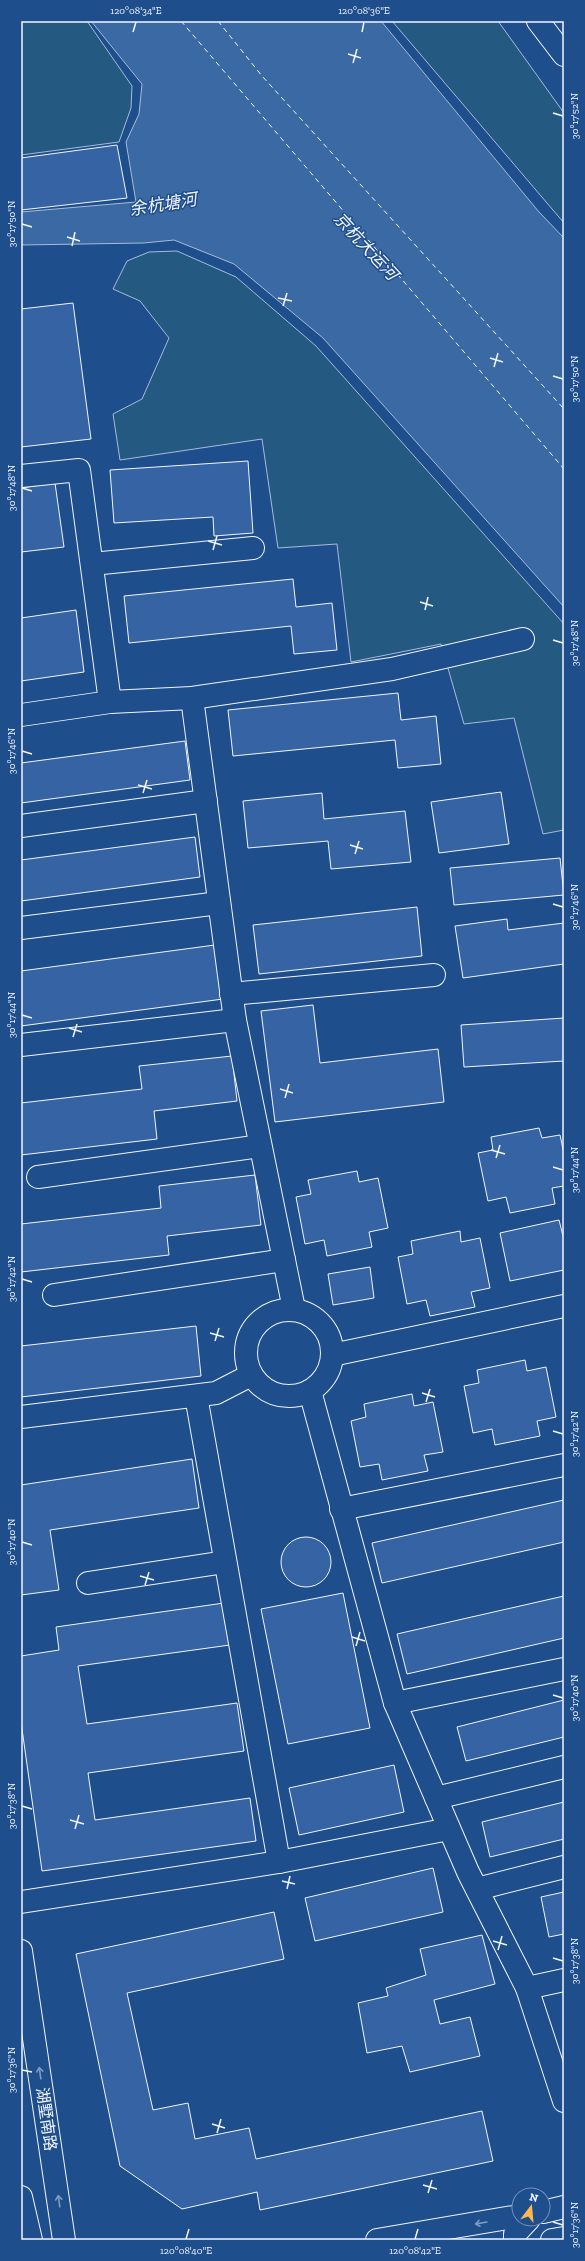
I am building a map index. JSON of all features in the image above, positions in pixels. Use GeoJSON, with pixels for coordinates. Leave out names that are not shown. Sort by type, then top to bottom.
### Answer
{"type":"FeatureCollection","features":[{"type":"Feature","properties":{"kind":"main road"},"geometry":{"type":"LineString","coordinates":[[538,21],[564,55]]}},
{"type":"Feature","properties":{"kind":"main road"},"geometry":{"type":"LineString","coordinates":[[21,476],[79,470],[110,702]]}},
{"type":"Feature","properties":{"kind":"main road"},"geometry":{"type":"LineString","coordinates":[[92,564],[253,548]]}},
{"type":"Feature","properties":{"kind":"main road"},"geometry":{"type":"LineString","coordinates":[[21,715],[110,702],[192,698],[392,669],[523,639]]}},
{"type":"Feature","properties":{"kind":"main road"},"geometry":{"type":"LineString","coordinates":[[192,698],[235,1020],[294,1309]]}},
{"type":"Feature","properties":{"kind":"main road"},"geometry":{"type":"LineString","coordinates":[[21,826],[206,801]]}},
{"type":"Feature","properties":{"kind":"main road"},"geometry":{"type":"LineString","coordinates":[[21,928],[219,902]]}},
{"type":"Feature","properties":{"kind":"main road"},"geometry":{"type":"LineString","coordinates":[[231,994],[434,975]]}},
{"type":"Feature","properties":{"kind":"main road"},"geometry":{"type":"LineString","coordinates":[[21,1045],[235,1020]]}},
{"type":"Feature","properties":{"kind":"main road"},"geometry":{"type":"LineString","coordinates":[[38,1178],[260,1146]]}},
{"type":"Feature","properties":{"kind":"main road"},"geometry":{"type":"LineString","coordinates":[[54,1295],[284,1260]]}},
{"type":"Feature","properties":{"kind":"main road"},"geometry":{"type":"LineString","coordinates":[[332,1355],[564,1306]]}},
{"type":"Feature","properties":{"kind":"main road"},"geometry":{"type":"LineString","coordinates":[[294,1309],[307,1313],[318,1320],[326,1330],[331,1342],[332,1355],[329,1370],[322,1382],[310,1391],[297,1396],[284,1396],[271,1392],[260,1385],[251,1375],[246,1362],[245,1348],[249,1335],[256,1323],[267,1315],[280,1310],[294,1309]]}},
{"type":"Feature","properties":{"kind":"main road"},"geometry":{"type":"LineString","coordinates":[[21,1417],[216,1393],[251,1375]]}},
{"type":"Feature","properties":{"kind":"main road"},"geometry":{"type":"LineString","coordinates":[[310,1391],[395,1703],[449,1829],[477,1889],[527,1988],[560,2071],[564,2101]]}},
{"type":"Feature","properties":{"kind":"main road"},"geometry":{"type":"LineString","coordinates":[[196,1396],[280,1862]]}},
{"type":"Feature","properties":{"kind":"main road"},"geometry":{"type":"LineString","coordinates":[[341,1509],[564,1465]]}},
{"type":"Feature","properties":{"kind":"main road"},"geometry":{"type":"LineString","coordinates":[[88,1583],[225,1562]]}},
{"type":"Feature","properties":{"kind":"main road"},"geometry":{"type":"LineString","coordinates":[[395,1703],[564,1669]]}},
{"type":"Feature","properties":{"kind":"main road"},"geometry":{"type":"LineString","coordinates":[[436,1798],[564,1767]]}},
{"type":"Feature","properties":{"kind":"main road"},"geometry":{"type":"LineString","coordinates":[[21,1902],[280,1862],[449,1829]]}},
{"type":"Feature","properties":{"kind":"main road"},"geometry":{"type":"LineString","coordinates":[[477,1889],[564,1867]]}},
{"type":"Feature","properties":{"kind":"main road","name":"湖墅南路"},"geometry":{"type":"LineString","coordinates":[[21,1951],[64,2240]]}},
{"type":"Feature","properties":{"kind":"main road"},"geometry":{"type":"LineString","coordinates":[[527,1988],[564,1980]]}},
{"type":"Feature","properties":{"kind":"main road"},"geometry":{"type":"LineString","coordinates":[[21,2197],[31,2240]]}},
{"type":"Feature","properties":{"kind":"main road"},"geometry":{"type":"LineString","coordinates":[[551,2210],[564,2207]]}},
{"type":"Feature","properties":{"kind":"main road"},"geometry":{"type":"LineString","coordinates":[[377,2240],[511,2217]]}},
{"type":"Feature","properties":{"kind":"main road"},"geometry":{"type":"LineString","coordinates":[[515,2240],[515,2234],[522,2227]]}},
{"type":"Feature","properties":{"kind":"main road"},"geometry":{"type":"LineString","coordinates":[[552,2240],[564,2238]]}},
{"type":"Feature","properties":{"kind":"shaded area"},"geometry":{"type":"Polygon","coordinates":[[[21,21],[87,21],[132,86],[131,108],[119,142],[21,155],[21,21]]]}},
{"type":"Feature","properties":{"kind":"shaded area"},"geometry":{"type":"Polygon","coordinates":[[[392,21],[498,21],[564,113],[564,223],[392,21]]]}},
{"type":"Feature","properties":{"kind":"shaded area"},"geometry":{"type":"Polygon","coordinates":[[[177,251],[236,277],[316,346],[564,624],[564,830],[543,834],[514,718],[464,724],[441,644],[351,662],[337,544],[278,548],[262,439],[120,460],[113,414],[142,399],[169,338],[140,301],[113,289],[127,261],[149,252],[177,251]]]}},
{"type":"Feature","properties":{"kind":"water"},"geometry":{"type":"Polygon","coordinates":[[[91,21],[381,21],[539,212],[564,238],[564,607],[323,338],[234,264],[174,240],[144,243],[21,245],[21,212],[136,202],[126,142],[139,114],[142,84],[91,21]]]}},
{"type":"Feature","properties":{"kind":"building"},"geometry":{"type":"Polygon","coordinates":[[[117,145],[127,198],[21,210],[21,158],[117,145]]]}},
{"type":"Feature","properties":{"kind":"building"},"geometry":{"type":"Polygon","coordinates":[[[73,303],[91,439],[21,447],[21,309],[73,303]]]}},
{"type":"Feature","properties":{"kind":"building"},"geometry":{"type":"Polygon","coordinates":[[[248,461],[253,533],[214,536],[213,517],[114,523],[110,470],[248,461]]]}},
{"type":"Feature","properties":{"kind":"building"},"geometry":{"type":"Polygon","coordinates":[[[55,483],[64,547],[21,552],[21,488],[55,483]]]}},
{"type":"Feature","properties":{"kind":"building"},"geometry":{"type":"Polygon","coordinates":[[[293,579],[296,607],[332,603],[337,650],[294,654],[291,626],[129,643],[124,596],[293,579]]]}},
{"type":"Feature","properties":{"kind":"building"},"geometry":{"type":"Polygon","coordinates":[[[76,610],[84,672],[21,681],[21,618],[76,610]]]}},
{"type":"Feature","properties":{"kind":"building"},"geometry":{"type":"Polygon","coordinates":[[[398,693],[401,720],[436,716],[441,764],[398,768],[395,740],[233,756],[228,710],[398,693]]]}},
{"type":"Feature","properties":{"kind":"building"},"geometry":{"type":"Polygon","coordinates":[[[185,741],[190,780],[21,803],[21,763],[185,741]]]}},
{"type":"Feature","properties":{"kind":"building"},"geometry":{"type":"Polygon","coordinates":[[[501,792],[509,844],[439,853],[431,802],[501,792]]]}},
{"type":"Feature","properties":{"kind":"building"},"geometry":{"type":"Polygon","coordinates":[[[322,793],[324,819],[405,811],[411,862],[331,869],[328,841],[248,848],[243,801],[322,793]]]}},
{"type":"Feature","properties":{"kind":"building"},"geometry":{"type":"Polygon","coordinates":[[[195,837],[200,877],[21,901],[21,860],[195,837]]]}},
{"type":"Feature","properties":{"kind":"building"},"geometry":{"type":"Polygon","coordinates":[[[560,858],[564,895],[454,905],[450,868],[560,858]]]}},
{"type":"Feature","properties":{"kind":"building"},"geometry":{"type":"Polygon","coordinates":[[[417,907],[422,956],[259,974],[253,925],[417,907]]]}},
{"type":"Feature","properties":{"kind":"building"},"geometry":{"type":"Polygon","coordinates":[[[507,919],[508,930],[564,923],[564,964],[463,978],[455,926],[507,919]]]}},
{"type":"Feature","properties":{"kind":"building"},"geometry":{"type":"Polygon","coordinates":[[[215,945],[223,999],[21,1026],[21,971],[215,945]]]}},
{"type":"Feature","properties":{"kind":"building"},"geometry":{"type":"Polygon","coordinates":[[[313,1005],[320,1063],[438,1049],[444,1102],[275,1122],[261,1011],[313,1005]]]}},
{"type":"Feature","properties":{"kind":"building"},"geometry":{"type":"Polygon","coordinates":[[[564,1018],[564,1061],[464,1067],[461,1025],[564,1018]]]}},
{"type":"Feature","properties":{"kind":"building"},"geometry":{"type":"Polygon","coordinates":[[[232,1056],[237,1101],[154,1111],[157,1139],[21,1155],[21,1103],[142,1089],[139,1066],[232,1056]]]}},
{"type":"Feature","properties":{"kind":"building"},"geometry":{"type":"Polygon","coordinates":[[[539,1128],[542,1138],[560,1135],[564,1154],[564,1186],[552,1188],[555,1204],[510,1213],[506,1197],[488,1201],[478,1153],[493,1150],[491,1137],[539,1128]]]}},
{"type":"Feature","properties":{"kind":"building"},"geometry":{"type":"Polygon","coordinates":[[[357,1171],[359,1182],[378,1178],[388,1228],[369,1232],[372,1247],[327,1256],[324,1240],[305,1244],[296,1197],[311,1194],[308,1180],[357,1171]]]}},
{"type":"Feature","properties":{"kind":"building"},"geometry":{"type":"Polygon","coordinates":[[[255,1175],[261,1225],[167,1236],[169,1255],[21,1272],[21,1224],[161,1208],[159,1186],[255,1175]]]}},
{"type":"Feature","properties":{"kind":"building"},"geometry":{"type":"Polygon","coordinates":[[[559,1220],[564,1240],[564,1270],[510,1281],[500,1233],[559,1220]]]}},
{"type":"Feature","properties":{"kind":"building"},"geometry":{"type":"Polygon","coordinates":[[[460,1231],[461,1242],[480,1238],[490,1288],[471,1292],[475,1307],[430,1316],[426,1300],[407,1304],[398,1257],[413,1254],[411,1241],[460,1231]]]}},
{"type":"Feature","properties":{"kind":"building"},"geometry":{"type":"Polygon","coordinates":[[[370,1267],[374,1298],[333,1305],[328,1274],[370,1267]]]}},
{"type":"Feature","properties":{"kind":"building"},"geometry":{"type":"Polygon","coordinates":[[[196,1326],[201,1376],[21,1397],[21,1346],[196,1326]]]}},
{"type":"Feature","properties":{"kind":"building"},"geometry":{"type":"Polygon","coordinates":[[[525,1360],[527,1371],[546,1367],[556,1417],[537,1421],[540,1436],[495,1445],[492,1429],[473,1433],[464,1386],[479,1383],[477,1370],[525,1360]]]}},
{"type":"Feature","properties":{"kind":"building"},"geometry":{"type":"Polygon","coordinates":[[[412,1394],[414,1406],[433,1402],[443,1452],[424,1455],[428,1471],[382,1480],[379,1464],[360,1467],[351,1421],[366,1417],[364,1404],[412,1394]]]}},
{"type":"Feature","properties":{"kind":"building"},"geometry":{"type":"Polygon","coordinates":[[[192,1459],[199,1508],[50,1530],[59,1590],[21,1595],[21,1485],[192,1459]]]}},
{"type":"Feature","properties":{"kind":"building"},"geometry":{"type":"Polygon","coordinates":[[[564,1500],[564,1542],[382,1583],[372,1543],[564,1500]]]}},
{"type":"Feature","properties":{"kind":"building"},"geometry":{"type":"Polygon","coordinates":[[[301,1537],[311,1537],[324,1544],[331,1557],[331,1567],[324,1580],[311,1587],[301,1587],[292,1583],[285,1576],[281,1567],[281,1557],[285,1548],[292,1541],[301,1537]]]}},
{"type":"Feature","properties":{"kind":"building"},"geometry":{"type":"Polygon","coordinates":[[[343,1593],[370,1728],[288,1744],[261,1609],[343,1593]]]}},
{"type":"Feature","properties":{"kind":"building"},"geometry":{"type":"Polygon","coordinates":[[[564,1596],[564,1638],[407,1674],[397,1634],[564,1596]]]}},
{"type":"Feature","properties":{"kind":"building"},"geometry":{"type":"Polygon","coordinates":[[[224,1603],[230,1645],[78,1666],[87,1724],[237,1703],[244,1751],[88,1773],[95,1820],[250,1798],[256,1841],[42,1871],[21,1722],[21,1656],[59,1650],[56,1627],[224,1603]]]}},
{"type":"Feature","properties":{"kind":"building"},"geometry":{"type":"Polygon","coordinates":[[[564,1700],[564,1737],[466,1761],[457,1727],[564,1700]]]}},
{"type":"Feature","properties":{"kind":"building"},"geometry":{"type":"Polygon","coordinates":[[[394,1765],[404,1812],[299,1835],[289,1788],[394,1765]]]}},
{"type":"Feature","properties":{"kind":"building"},"geometry":{"type":"Polygon","coordinates":[[[564,1802],[564,1839],[490,1857],[482,1822],[564,1802]]]}},
{"type":"Feature","properties":{"kind":"building"},"geometry":{"type":"Polygon","coordinates":[[[433,1868],[443,1912],[315,1941],[305,1898],[433,1868]]]}},
{"type":"Feature","properties":{"kind":"building"},"geometry":{"type":"Polygon","coordinates":[[[564,1892],[564,1934],[549,1937],[541,1897],[564,1892]]]}},
{"type":"Feature","properties":{"kind":"building"},"geometry":{"type":"Polygon","coordinates":[[[274,1912],[284,1959],[127,1993],[153,2110],[188,2103],[195,2139],[249,2128],[256,2159],[482,2111],[493,2161],[260,2210],[257,2192],[182,2209],[120,2166],[76,1954],[274,1912]]]}},
{"type":"Feature","properties":{"kind":"building"},"geometry":{"type":"Polygon","coordinates":[[[482,1935],[495,1984],[434,2000],[440,2024],[470,2017],[480,2056],[410,2072],[402,2046],[367,2053],[358,2003],[388,1996],[386,1988],[426,1975],[420,1949],[482,1935]]]}},
{"type":"Feature","properties":{"kind":"ferry route"},"geometry":{"type":"LineString","coordinates":[[181,21],[564,469]]}},
{"type":"Feature","properties":{"kind":"ferry route"},"geometry":{"type":"LineString","coordinates":[[218,21],[262,76],[564,409]]}},
{"type":"Feature","properties":{"kind":"water label","name":"余杭塘河"},"geometry":{"type":"Point","coordinates":[163,204]}},
{"type":"Feature","properties":{"kind":"water label","name":"京杭大运河"},"geometry":{"type":"Point","coordinates":[366,246]}}]}
